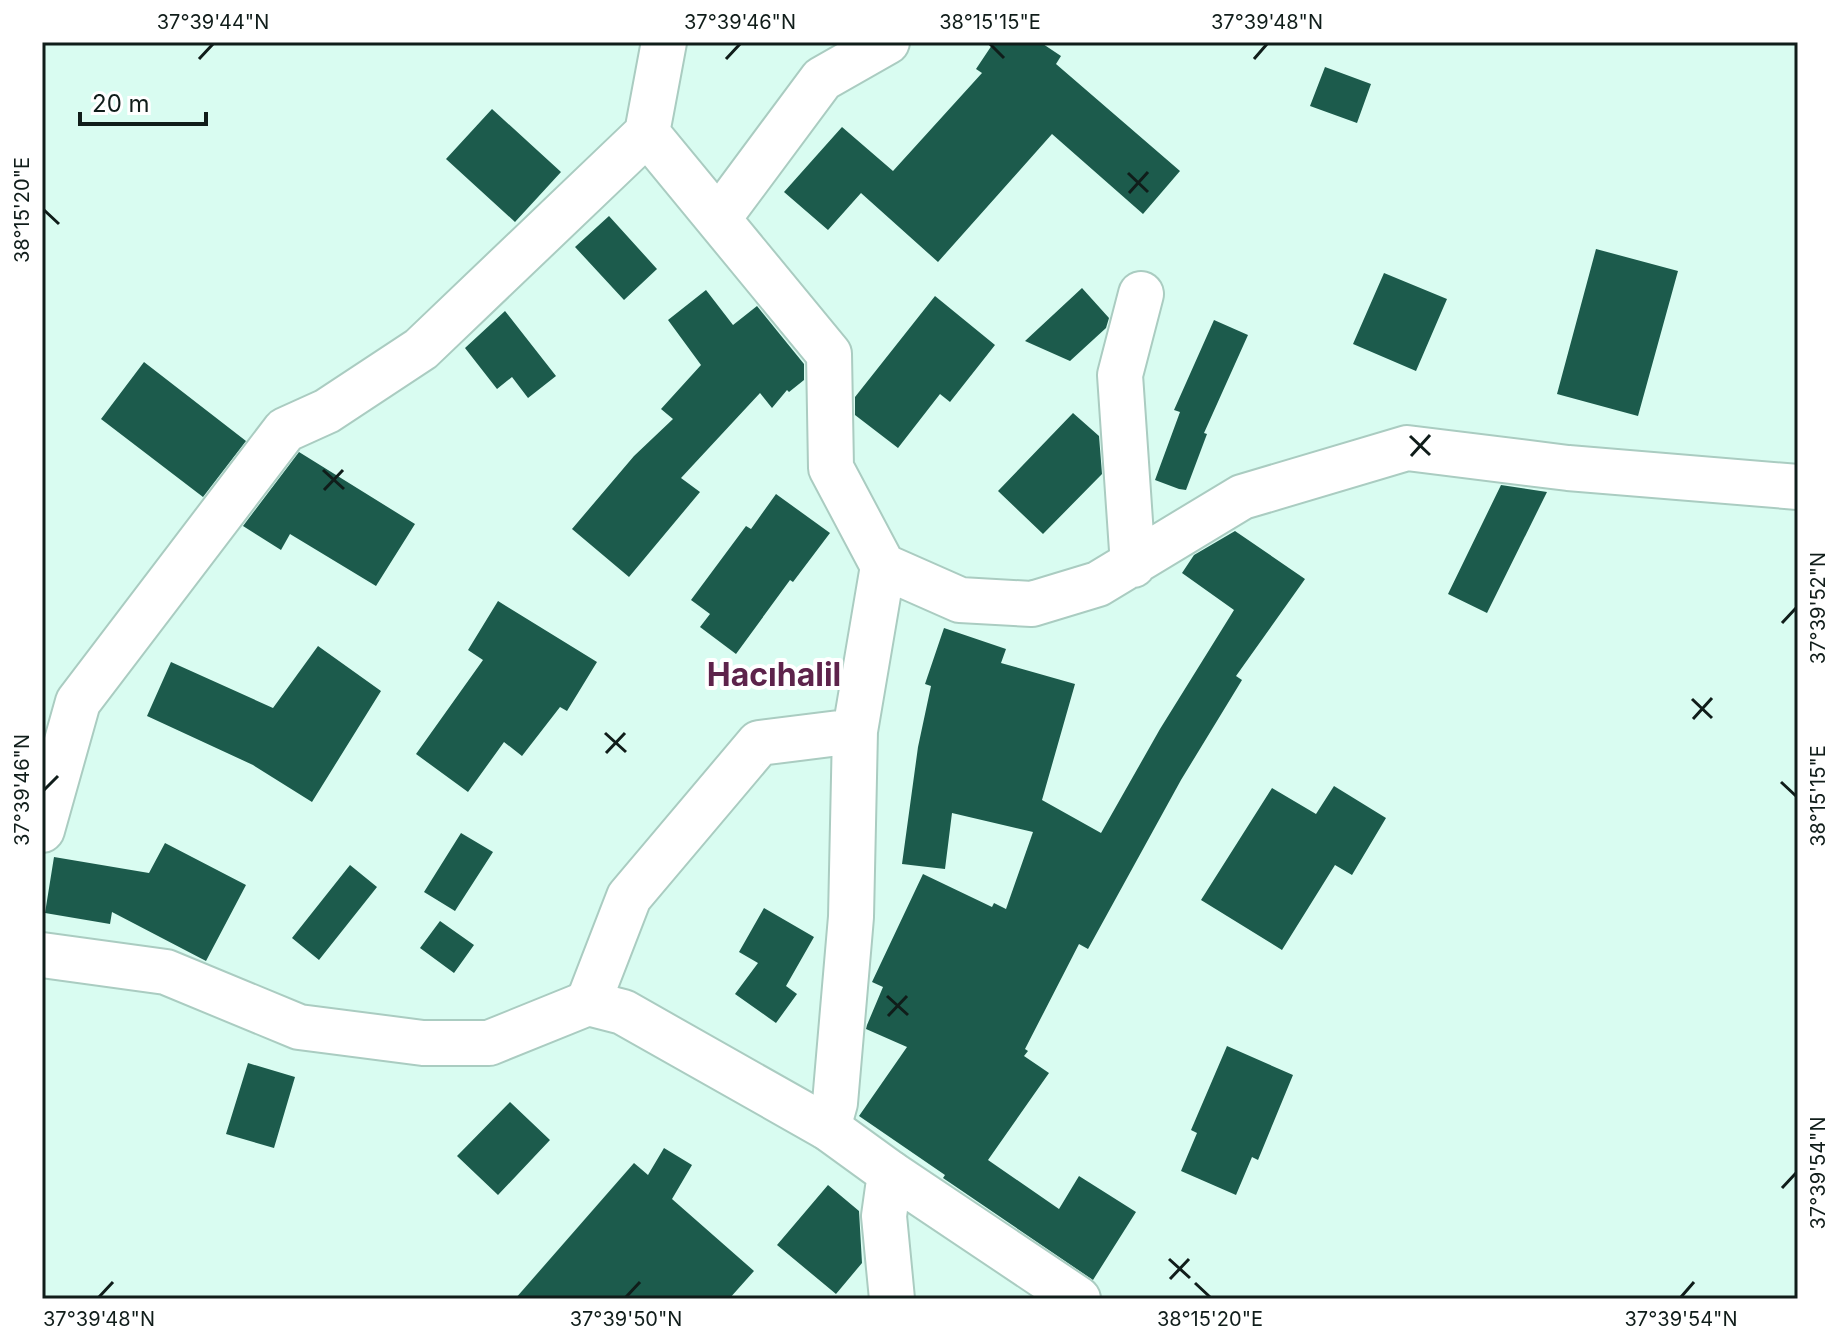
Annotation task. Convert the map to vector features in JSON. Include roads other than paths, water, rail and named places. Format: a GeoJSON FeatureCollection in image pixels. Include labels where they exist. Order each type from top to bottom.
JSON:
{"type":"FeatureCollection","features":[{"type":"Feature","properties":{"kind":"street"},"geometry":{"type":"LineString","coordinates":[[42,830],[78,702],[285,430],[327,411],[421,349],[647,133],[664,42]]}},
{"type":"Feature","properties":{"kind":"street"},"geometry":{"type":"LineString","coordinates":[[718,219],[822,79],[887,42]]}},
{"type":"Feature","properties":{"kind":"street"},"geometry":{"type":"LineString","coordinates":[[647,133],[829,354],[831,468],[883,566],[855,731],[851,917],[835,1103],[828,1128]]}},
{"type":"Feature","properties":{"kind":"street"},"geometry":{"type":"LineString","coordinates":[[1133,565],[1120,375],[1141,294]]}},
{"type":"Feature","properties":{"kind":"street"},"geometry":{"type":"LineString","coordinates":[[883,566],[960,600],[1032,604],[1098,584],[1242,497],[1407,448],[1568,468],[1798,487]]}},
{"type":"Feature","properties":{"kind":"street"},"geometry":{"type":"LineString","coordinates":[[588,1003],[629,897],[759,743],[855,731]]}},
{"type":"Feature","properties":{"kind":"street"},"geometry":{"type":"LineString","coordinates":[[42,955],[166,972],[299,1027],[423,1043],[489,1043],[588,1003],[623,1012],[828,1128],[1078,1299]]}},
{"type":"Feature","properties":{"kind":"street"},"geometry":{"type":"LineString","coordinates":[[890,1173],[884,1216],[892,1299]]}},
{"type":"Feature","properties":{"kind":"district","name":"Hacıhalil"},"geometry":{"type":"Point","coordinates":[774,674]}}]}
